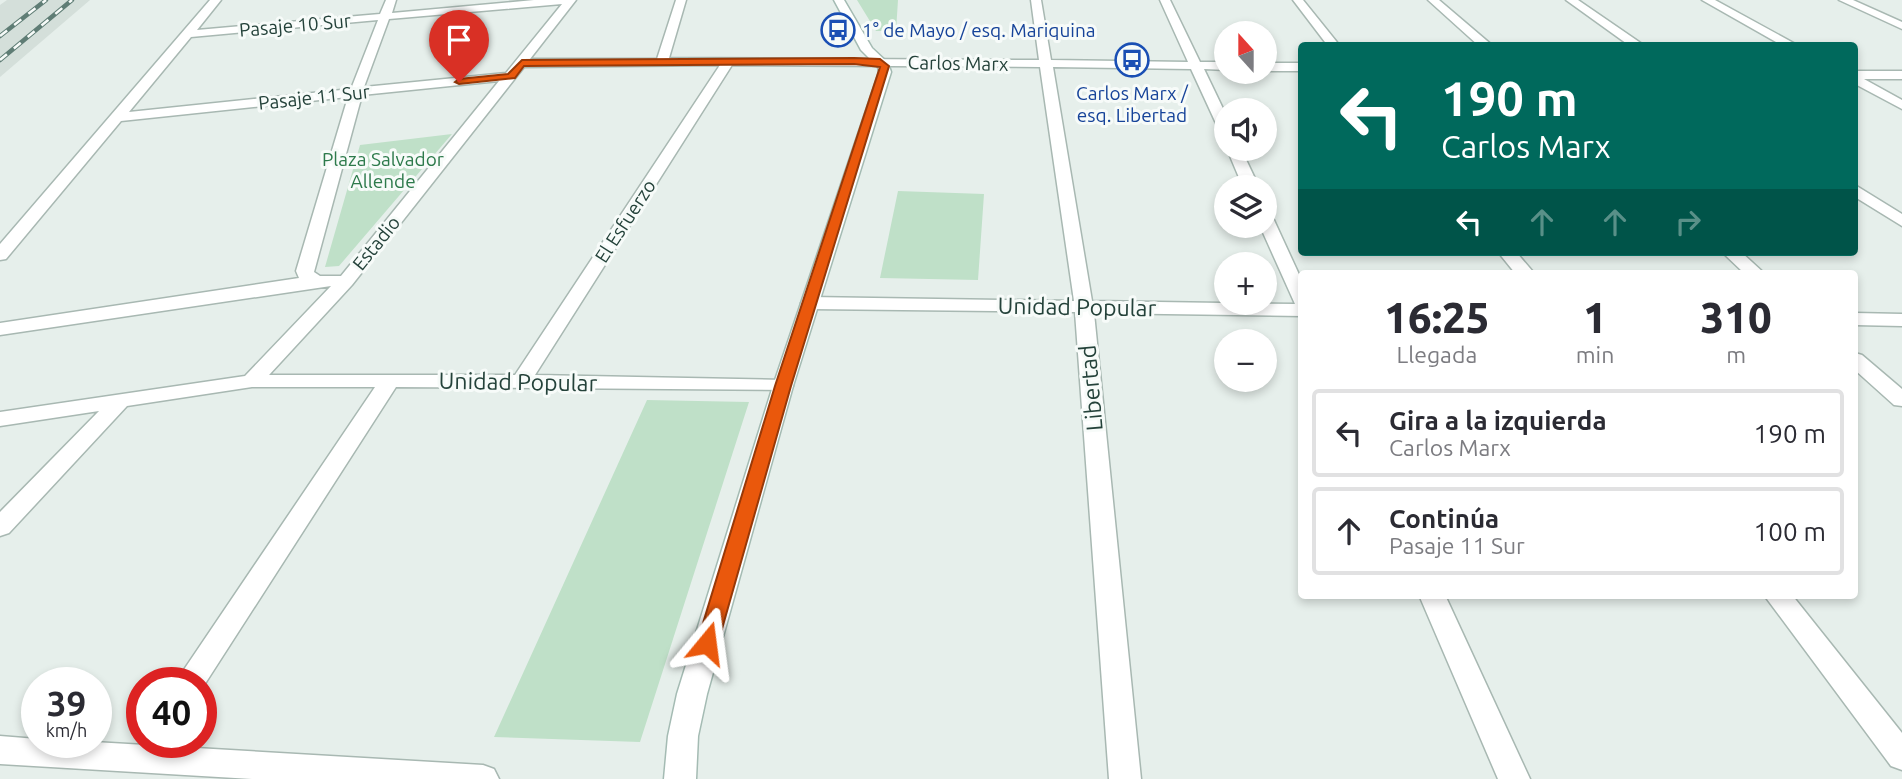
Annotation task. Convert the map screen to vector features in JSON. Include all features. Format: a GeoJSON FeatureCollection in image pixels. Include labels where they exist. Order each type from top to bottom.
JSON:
{"type":"FeatureCollection","features":[{"type":"Feature","properties":{"kind":"street"},"geometry":{"type":"LineString","coordinates":[[0,255],[216,0]]}},
{"type":"Feature","properties":{"kind":"street"},"geometry":{"type":"LineString","coordinates":[[317,281],[310,279],[305,271],[356,92],[391,0]]}},
{"type":"Feature","properties":{"kind":"street","name":"Pasaje 10 Sur"},"geometry":{"type":"LineString","coordinates":[[187,34],[570,0]]}},
{"type":"Feature","properties":{"kind":"street","name":"Estadio"},"geometry":{"type":"LineString","coordinates":[[252,381],[346,281],[570,0]]}},
{"type":"Feature","properties":{"kind":"street"},"geometry":{"type":"LineString","coordinates":[[662,62],[681,0]]}},
{"type":"Feature","properties":{"kind":"street"},"geometry":{"type":"LineString","coordinates":[[680,779],[682,736],[692,694],[783,386],[885,72],[880,62],[867,50],[839,0]]}},
{"type":"Feature","properties":{"kind":"street","name":"Libertad"},"geometry":{"type":"LineString","coordinates":[[1036,0],[1084,307],[1125,779]]}},
{"type":"Feature","properties":{"kind":"street"},"geometry":{"type":"LineString","coordinates":[[1165,0],[1214,102]]}},
{"type":"Feature","properties":{"kind":"street"},"geometry":{"type":"LineString","coordinates":[[1298,0],[1331,42]]}},
{"type":"Feature","properties":{"kind":"street"},"geometry":{"type":"LineString","coordinates":[[1433,0],[1482,42]]}},
{"type":"Feature","properties":{"kind":"street"},"geometry":{"type":"LineString","coordinates":[[1571,0],[1633,42]]}},
{"type":"Feature","properties":{"kind":"street"},"geometry":{"type":"LineString","coordinates":[[1707,0],[1786,42]]}},
{"type":"Feature","properties":{"kind":"street"},"geometry":{"type":"LineString","coordinates":[[1844,0],[1902,26]]}},
{"type":"Feature","properties":{"kind":"street","name":"El Esfuerzo"},"geometry":{"type":"LineString","coordinates":[[521,381],[728,62]]}},
{"type":"Feature","properties":{"kind":"street","name":"Carlos Marx"},"geometry":{"type":"LineString","coordinates":[[522,63],[880,62],[1214,66]]}},
{"type":"Feature","properties":{"kind":"street"},"geometry":{"type":"LineString","coordinates":[[1278,67],[1298,67]]}},
{"type":"Feature","properties":{"kind":"street"},"geometry":{"type":"LineString","coordinates":[[1858,77],[1902,75]]}},
{"type":"Feature","properties":{"kind":"street","name":"Pasaje 11 Sur"},"geometry":{"type":"LineString","coordinates":[[116,117],[511,76]]}},
{"type":"Feature","properties":{"kind":"street"},"geometry":{"type":"LineString","coordinates":[[1858,79],[1902,105]]}},
{"type":"Feature","properties":{"kind":"street"},"geometry":{"type":"LineString","coordinates":[[1858,192],[1902,221]]}},
{"type":"Feature","properties":{"kind":"street"},"geometry":{"type":"LineString","coordinates":[[1274,238],[1298,292]]}},
{"type":"Feature","properties":{"kind":"street"},"geometry":{"type":"LineString","coordinates":[[1510,256],[1522,270]]}},
{"type":"Feature","properties":{"kind":"street"},"geometry":{"type":"LineString","coordinates":[[1736,256],[1752,270]]}},
{"type":"Feature","properties":{"kind":"street"},"geometry":{"type":"LineString","coordinates":[[0,329],[317,281],[346,281]]}},
{"type":"Feature","properties":{"kind":"street","name":"Unidad Popular"},"geometry":{"type":"LineString","coordinates":[[810,303],[1298,310]]}},
{"type":"Feature","properties":{"kind":"street"},"geometry":{"type":"LineString","coordinates":[[1858,319],[1902,320]]}},
{"type":"Feature","properties":{"kind":"street"},"geometry":{"type":"LineString","coordinates":[[1858,362],[1902,400]]}},
{"type":"Feature","properties":{"kind":"street","name":"Unidad Popular"},"geometry":{"type":"LineString","coordinates":[[0,419],[252,381],[521,381],[783,386]]}},
{"type":"Feature","properties":{"kind":"street"},"geometry":{"type":"LineString","coordinates":[[201,667],[390,381]]}},
{"type":"Feature","properties":{"kind":"street"},"geometry":{"type":"LineString","coordinates":[[0,527],[120,401]]}},
{"type":"Feature","properties":{"kind":"street"},"geometry":{"type":"LineString","coordinates":[[1434,599],[1514,779]]}},
{"type":"Feature","properties":{"kind":"street"},"geometry":{"type":"LineString","coordinates":[[1780,599],[1902,756]]}},
{"type":"Feature","properties":{"kind":"street"},"geometry":{"type":"LineString","coordinates":[[0,750],[126,750]]}},
{"type":"Feature","properties":{"kind":"street"},"geometry":{"type":"LineString","coordinates":[[175,758],[216,770],[484,779]]}},
{"type":"Feature","properties":{"kind":"shaded area"},"geometry":{"type":"Polygon","coordinates":[[[7,0],[90,0],[0,77],[0,5],[7,0]]]}},
{"type":"Feature","properties":{"kind":"green space"},"geometry":{"type":"Polygon","coordinates":[[[857,0],[898,0],[896,31],[876,31],[857,0]]]}},
{"type":"Feature","properties":{"kind":"green space","name":"Plaza Salvador Allende"},"geometry":{"type":"Polygon","coordinates":[[[452,134],[339,266],[325,267],[360,145],[452,134]]]}},
{"type":"Feature","properties":{"kind":"green space"},"geometry":{"type":"Polygon","coordinates":[[[898,191],[984,194],[978,280],[880,278],[898,191]]]}},
{"type":"Feature","properties":{"kind":"green space"},"geometry":{"type":"Polygon","coordinates":[[[647,400],[749,402],[640,742],[494,737],[647,400]]]}},
{"type":"Feature","properties":{"kind":"railway"},"geometry":{"type":"LineString","coordinates":[[0,36],[46,0]]}},
{"type":"Feature","properties":{"kind":"railway"},"geometry":{"type":"LineString","coordinates":[[0,60],[72,0]]}},
{"type":"Feature","properties":{"kind":"place","name":"1° de Mayo / esq. Mariquina"},"geometry":{"type":"Point","coordinates":[838,30]}},
{"type":"Feature","properties":{"kind":"place","name":"Carlos Marx / esq. Libertad"},"geometry":{"type":"Point","coordinates":[1132,60]}},
{"type":"Feature","properties":{"kind":"route"},"geometry":{"type":"LineString","coordinates":[[459,82],[511,76],[522,63],[854,61],[880,62],[884,66],[885,72],[783,386],[707,643]]}}]}
